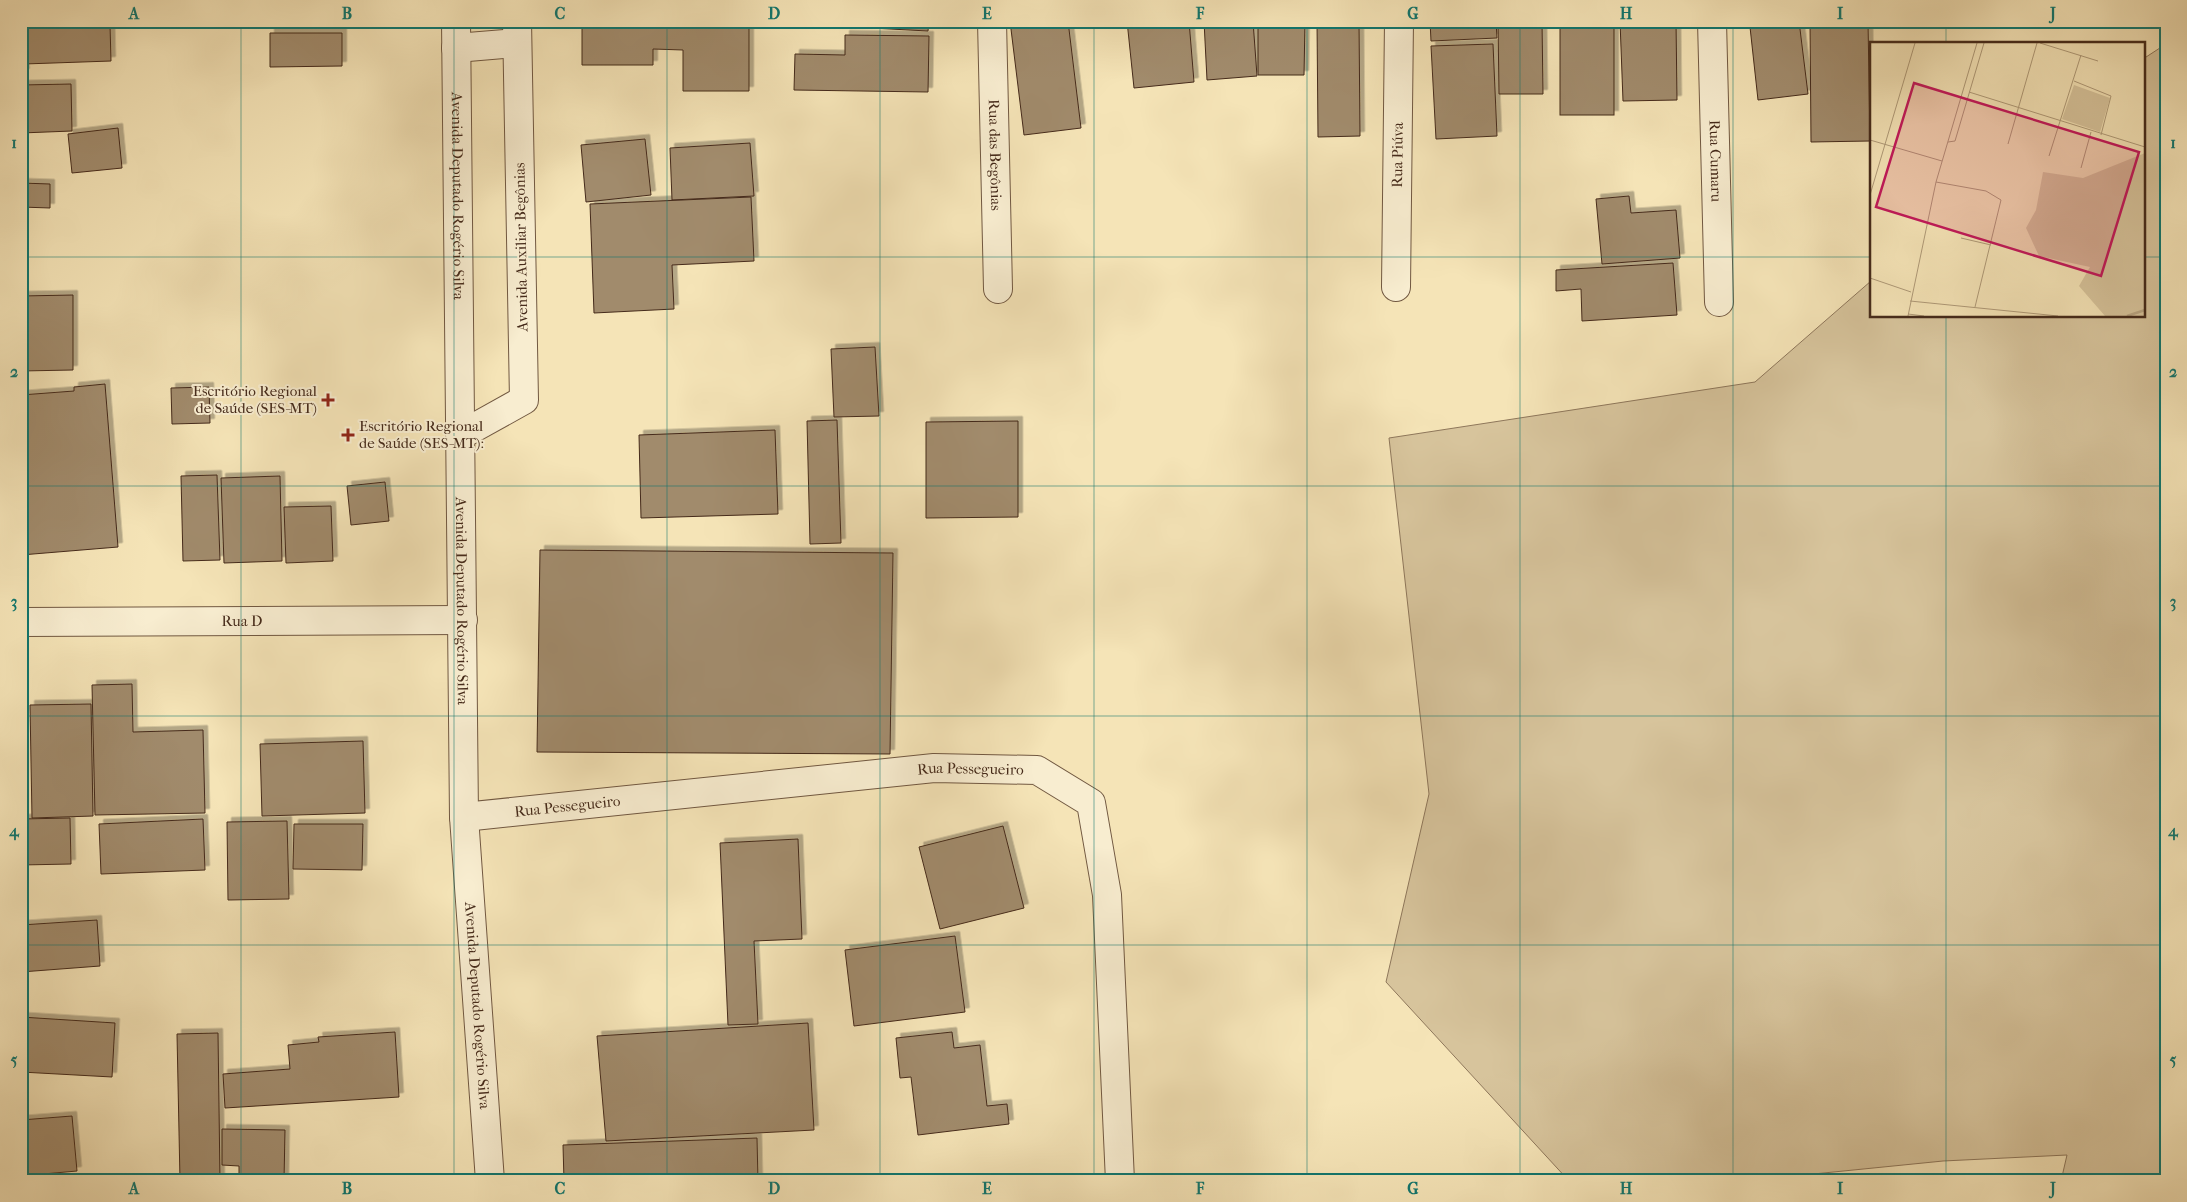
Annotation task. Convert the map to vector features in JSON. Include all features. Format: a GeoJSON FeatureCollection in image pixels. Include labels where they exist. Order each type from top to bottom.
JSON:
{"type":"FeatureCollection","features":[{"type":"Feature","properties":{"kind":"street","name":"Rua das Begônias"},"geometry":{"type":"LineString","coordinates":[[992,21],[998,289]]}},
{"type":"Feature","properties":{"kind":"street","name":"Rua Piúva"},"geometry":{"type":"LineString","coordinates":[[1396,287],[1399,21]]}},
{"type":"Feature","properties":{"kind":"street","name":"Rua Cumaru"},"geometry":{"type":"LineString","coordinates":[[1712,21],[1719,302]]}},
{"type":"Feature","properties":{"kind":"street"},"geometry":{"type":"LineString","coordinates":[[456,34],[517,32]]}},
{"type":"Feature","properties":{"kind":"street","name":"Avenida Auxiliar Begônias"},"geometry":{"type":"LineString","coordinates":[[461,435],[524,400],[517,32]]}},
{"type":"Feature","properties":{"kind":"street","name":"Avenida Deputado Rogério Silva"},"geometry":{"type":"LineString","coordinates":[[456,34],[464,817],[490,1181]]}},
{"type":"Feature","properties":{"kind":"street","name":"Rua D"},"geometry":{"type":"LineString","coordinates":[[21,622],[463,620]]}},
{"type":"Feature","properties":{"kind":"street","name":"Rua Pessegueiro"},"geometry":{"type":"LineString","coordinates":[[464,817],[934,768],[1037,770],[1090,804],[1107,895],[1120,1181]]}},
{"type":"Feature","properties":{"kind":"shaded area"},"geometry":{"type":"Polygon","coordinates":[[[2166,44],[2166,1181],[2061,1181],[2067,1155],[1943,1161],[1744,1181],[1569,1181],[1386,982],[1429,794],[1389,438],[1755,382],[1870,282],[1870,318],[2144,318],[2144,58],[2166,44]]]}},
{"type":"Feature","properties":{"kind":"building"},"geometry":{"type":"Polygon","coordinates":[[[21,21],[216,22],[110,25],[111,61],[24,64],[25,73],[21,73],[21,21]]]}},
{"type":"Feature","properties":{"kind":"building"},"geometry":{"type":"Polygon","coordinates":[[[582,21],[749,21],[749,91],[683,91],[683,50],[653,49],[653,65],[582,65],[582,21]]]}},
{"type":"Feature","properties":{"kind":"building"},"geometry":{"type":"Polygon","coordinates":[[[852,21],[929,21],[928,31],[852,27],[852,21]]]}},
{"type":"Feature","properties":{"kind":"building"},"geometry":{"type":"Polygon","coordinates":[[[1010,21],[1068,21],[1081,128],[1024,135],[1010,21]]]}},
{"type":"Feature","properties":{"kind":"building"},"geometry":{"type":"Polygon","coordinates":[[[1127,21],[1189,21],[1194,82],[1134,88],[1127,21]]]}},
{"type":"Feature","properties":{"kind":"building"},"geometry":{"type":"Polygon","coordinates":[[[1204,21],[1253,21],[1257,76],[1207,80],[1204,21]]]}},
{"type":"Feature","properties":{"kind":"building"},"geometry":{"type":"Polygon","coordinates":[[[1258,21],[1305,21],[1304,75],[1258,75],[1258,21]]]}},
{"type":"Feature","properties":{"kind":"building"},"geometry":{"type":"Polygon","coordinates":[[[1317,21],[1359,21],[1360,136],[1318,137],[1317,21]]]}},
{"type":"Feature","properties":{"kind":"building"},"geometry":{"type":"Polygon","coordinates":[[[1430,21],[1496,21],[1497,38],[1431,41],[1430,21]]]}},
{"type":"Feature","properties":{"kind":"building"},"geometry":{"type":"Polygon","coordinates":[[[1498,21],[1542,21],[1543,94],[1499,94],[1498,21]]]}},
{"type":"Feature","properties":{"kind":"building"},"geometry":{"type":"Polygon","coordinates":[[[1560,21],[1614,21],[1614,115],[1560,115],[1560,21]]]}},
{"type":"Feature","properties":{"kind":"building"},"geometry":{"type":"Polygon","coordinates":[[[1620,21],[1676,21],[1677,100],[1623,101],[1620,21]]]}},
{"type":"Feature","properties":{"kind":"building"},"geometry":{"type":"Polygon","coordinates":[[[1799,21],[1808,94],[1758,100],[1750,27],[1799,21]]]}},
{"type":"Feature","properties":{"kind":"building"},"geometry":{"type":"Polygon","coordinates":[[[1810,21],[1868,21],[1870,141],[1811,142],[1810,21]]]}},
{"type":"Feature","properties":{"kind":"building"},"geometry":{"type":"Polygon","coordinates":[[[270,33],[342,33],[342,66],[270,67],[270,33]]]}},
{"type":"Feature","properties":{"kind":"building"},"geometry":{"type":"Polygon","coordinates":[[[845,35],[929,36],[928,92],[794,90],[795,54],[845,55],[845,35]]]}},
{"type":"Feature","properties":{"kind":"building"},"geometry":{"type":"Polygon","coordinates":[[[1493,44],[1497,136],[1436,139],[1431,46],[1493,44]]]}},
{"type":"Feature","properties":{"kind":"building"},"geometry":{"type":"Polygon","coordinates":[[[71,84],[72,131],[21,133],[21,85],[71,84]]]}},
{"type":"Feature","properties":{"kind":"building"},"geometry":{"type":"Polygon","coordinates":[[[118,128],[122,168],[72,173],[68,134],[118,128]]]}},
{"type":"Feature","properties":{"kind":"building"},"geometry":{"type":"Polygon","coordinates":[[[645,139],[651,195],[586,202],[581,145],[645,139]]]}},
{"type":"Feature","properties":{"kind":"building"},"geometry":{"type":"Polygon","coordinates":[[[750,143],[754,196],[672,200],[670,148],[750,143]]]}},
{"type":"Feature","properties":{"kind":"building"},"geometry":{"type":"Polygon","coordinates":[[[21,183],[50,184],[50,208],[21,207],[21,183]]]}},
{"type":"Feature","properties":{"kind":"building"},"geometry":{"type":"Polygon","coordinates":[[[1629,196],[1631,213],[1676,210],[1680,258],[1602,264],[1596,199],[1629,196]]]}},
{"type":"Feature","properties":{"kind":"building"},"geometry":{"type":"Polygon","coordinates":[[[751,197],[754,261],[672,265],[674,309],[594,313],[590,204],[751,197]]]}},
{"type":"Feature","properties":{"kind":"building"},"geometry":{"type":"Polygon","coordinates":[[[1673,263],[1677,315],[1582,321],[1581,289],[1556,291],[1556,270],[1673,263]]]}},
{"type":"Feature","properties":{"kind":"building"},"geometry":{"type":"Polygon","coordinates":[[[73,295],[73,370],[21,371],[21,296],[73,295]]]}},
{"type":"Feature","properties":{"kind":"building"},"geometry":{"type":"Polygon","coordinates":[[[875,347],[879,416],[834,417],[831,349],[875,347]]]}},
{"type":"Feature","properties":{"kind":"building"},"geometry":{"type":"Polygon","coordinates":[[[105,384],[118,547],[21,555],[21,395],[74,391],[74,387],[105,384]]]}},
{"type":"Feature","properties":{"kind":"building"},"geometry":{"type":"Polygon","coordinates":[[[209,387],[210,423],[172,424],[171,388],[209,387]]]}},
{"type":"Feature","properties":{"kind":"building"},"geometry":{"type":"Polygon","coordinates":[[[837,420],[841,543],[810,544],[807,421],[837,420]]]}},
{"type":"Feature","properties":{"kind":"building"},"geometry":{"type":"Polygon","coordinates":[[[1018,421],[1018,517],[926,518],[926,422],[1018,421]]]}},
{"type":"Feature","properties":{"kind":"building"},"geometry":{"type":"Polygon","coordinates":[[[775,430],[778,514],[641,518],[639,435],[775,430]]]}},
{"type":"Feature","properties":{"kind":"building"},"geometry":{"type":"Polygon","coordinates":[[[217,475],[220,560],[183,561],[181,476],[217,475]]]}},
{"type":"Feature","properties":{"kind":"building"},"geometry":{"type":"Polygon","coordinates":[[[280,476],[282,561],[224,563],[221,478],[280,476]]]}},
{"type":"Feature","properties":{"kind":"building"},"geometry":{"type":"Polygon","coordinates":[[[385,482],[389,521],[351,525],[347,486],[385,482]]]}},
{"type":"Feature","properties":{"kind":"building"},"geometry":{"type":"Polygon","coordinates":[[[331,506],[333,561],[286,563],[284,507],[331,506]]]}},
{"type":"Feature","properties":{"kind":"building"},"geometry":{"type":"Polygon","coordinates":[[[540,550],[893,553],[890,754],[537,752],[540,550]]]}},
{"type":"Feature","properties":{"kind":"building"},"geometry":{"type":"Polygon","coordinates":[[[132,684],[133,732],[203,730],[205,813],[95,815],[92,685],[132,684]]]}},
{"type":"Feature","properties":{"kind":"building"},"geometry":{"type":"Polygon","coordinates":[[[91,704],[93,816],[32,818],[30,705],[91,704]]]}},
{"type":"Feature","properties":{"kind":"building"},"geometry":{"type":"Polygon","coordinates":[[[363,741],[365,813],[262,816],[260,744],[363,741]]]}},
{"type":"Feature","properties":{"kind":"building"},"geometry":{"type":"Polygon","coordinates":[[[70,818],[71,864],[21,865],[21,819],[70,818]]]}},
{"type":"Feature","properties":{"kind":"building"},"geometry":{"type":"Polygon","coordinates":[[[203,819],[205,870],[101,874],[99,824],[203,819]]]}},
{"type":"Feature","properties":{"kind":"building"},"geometry":{"type":"Polygon","coordinates":[[[287,821],[289,899],[228,900],[227,822],[287,821]]]}},
{"type":"Feature","properties":{"kind":"building"},"geometry":{"type":"Polygon","coordinates":[[[294,824],[363,824],[362,870],[293,869],[294,824]]]}},
{"type":"Feature","properties":{"kind":"building"},"geometry":{"type":"Polygon","coordinates":[[[1003,826],[1024,908],[940,929],[919,847],[1003,826]]]}},
{"type":"Feature","properties":{"kind":"building"},"geometry":{"type":"Polygon","coordinates":[[[798,839],[802,939],[754,941],[758,1024],[728,1025],[720,843],[798,839]]]}},
{"type":"Feature","properties":{"kind":"building"},"geometry":{"type":"Polygon","coordinates":[[[97,920],[100,966],[21,972],[21,925],[97,920]]]}},
{"type":"Feature","properties":{"kind":"building"},"geometry":{"type":"Polygon","coordinates":[[[955,936],[965,1012],[854,1026],[845,950],[955,936]]]}},
{"type":"Feature","properties":{"kind":"building"},"geometry":{"type":"Polygon","coordinates":[[[21,1017],[115,1023],[112,1077],[21,1072],[21,1017]]]}},
{"type":"Feature","properties":{"kind":"building"},"geometry":{"type":"Polygon","coordinates":[[[808,1023],[814,1130],[606,1141],[597,1036],[808,1023]]]}},
{"type":"Feature","properties":{"kind":"building"},"geometry":{"type":"Polygon","coordinates":[[[395,1032],[399,1097],[225,1108],[223,1074],[290,1069],[288,1045],[319,1042],[318,1037],[395,1032]]]}},
{"type":"Feature","properties":{"kind":"building"},"geometry":{"type":"Polygon","coordinates":[[[952,1032],[954,1048],[980,1045],[987,1106],[1007,1104],[1009,1124],[918,1135],[911,1077],[900,1078],[896,1038],[952,1032]]]}},
{"type":"Feature","properties":{"kind":"building"},"geometry":{"type":"Polygon","coordinates":[[[218,1033],[220,1181],[180,1181],[177,1034],[218,1033]]]}},
{"type":"Feature","properties":{"kind":"building"},"geometry":{"type":"Polygon","coordinates":[[[72,1116],[77,1171],[21,1176],[21,1120],[72,1116]]]}},
{"type":"Feature","properties":{"kind":"building"},"geometry":{"type":"Polygon","coordinates":[[[222,1129],[285,1130],[284,1181],[239,1181],[239,1166],[222,1165],[222,1129]]]}},
{"type":"Feature","properties":{"kind":"building"},"geometry":{"type":"Polygon","coordinates":[[[757,1138],[758,1181],[564,1181],[563,1145],[757,1138]]]}},
{"type":"Feature","properties":{"kind":"place","name":"Escritório Regional de Saúde (SES-MT)"},"geometry":{"type":"Point","coordinates":[328,400]}},
{"type":"Feature","properties":{"kind":"place","name":"Escritório Regional de Saúde (SES-MT):"},"geometry":{"type":"Point","coordinates":[348,435]}}]}
